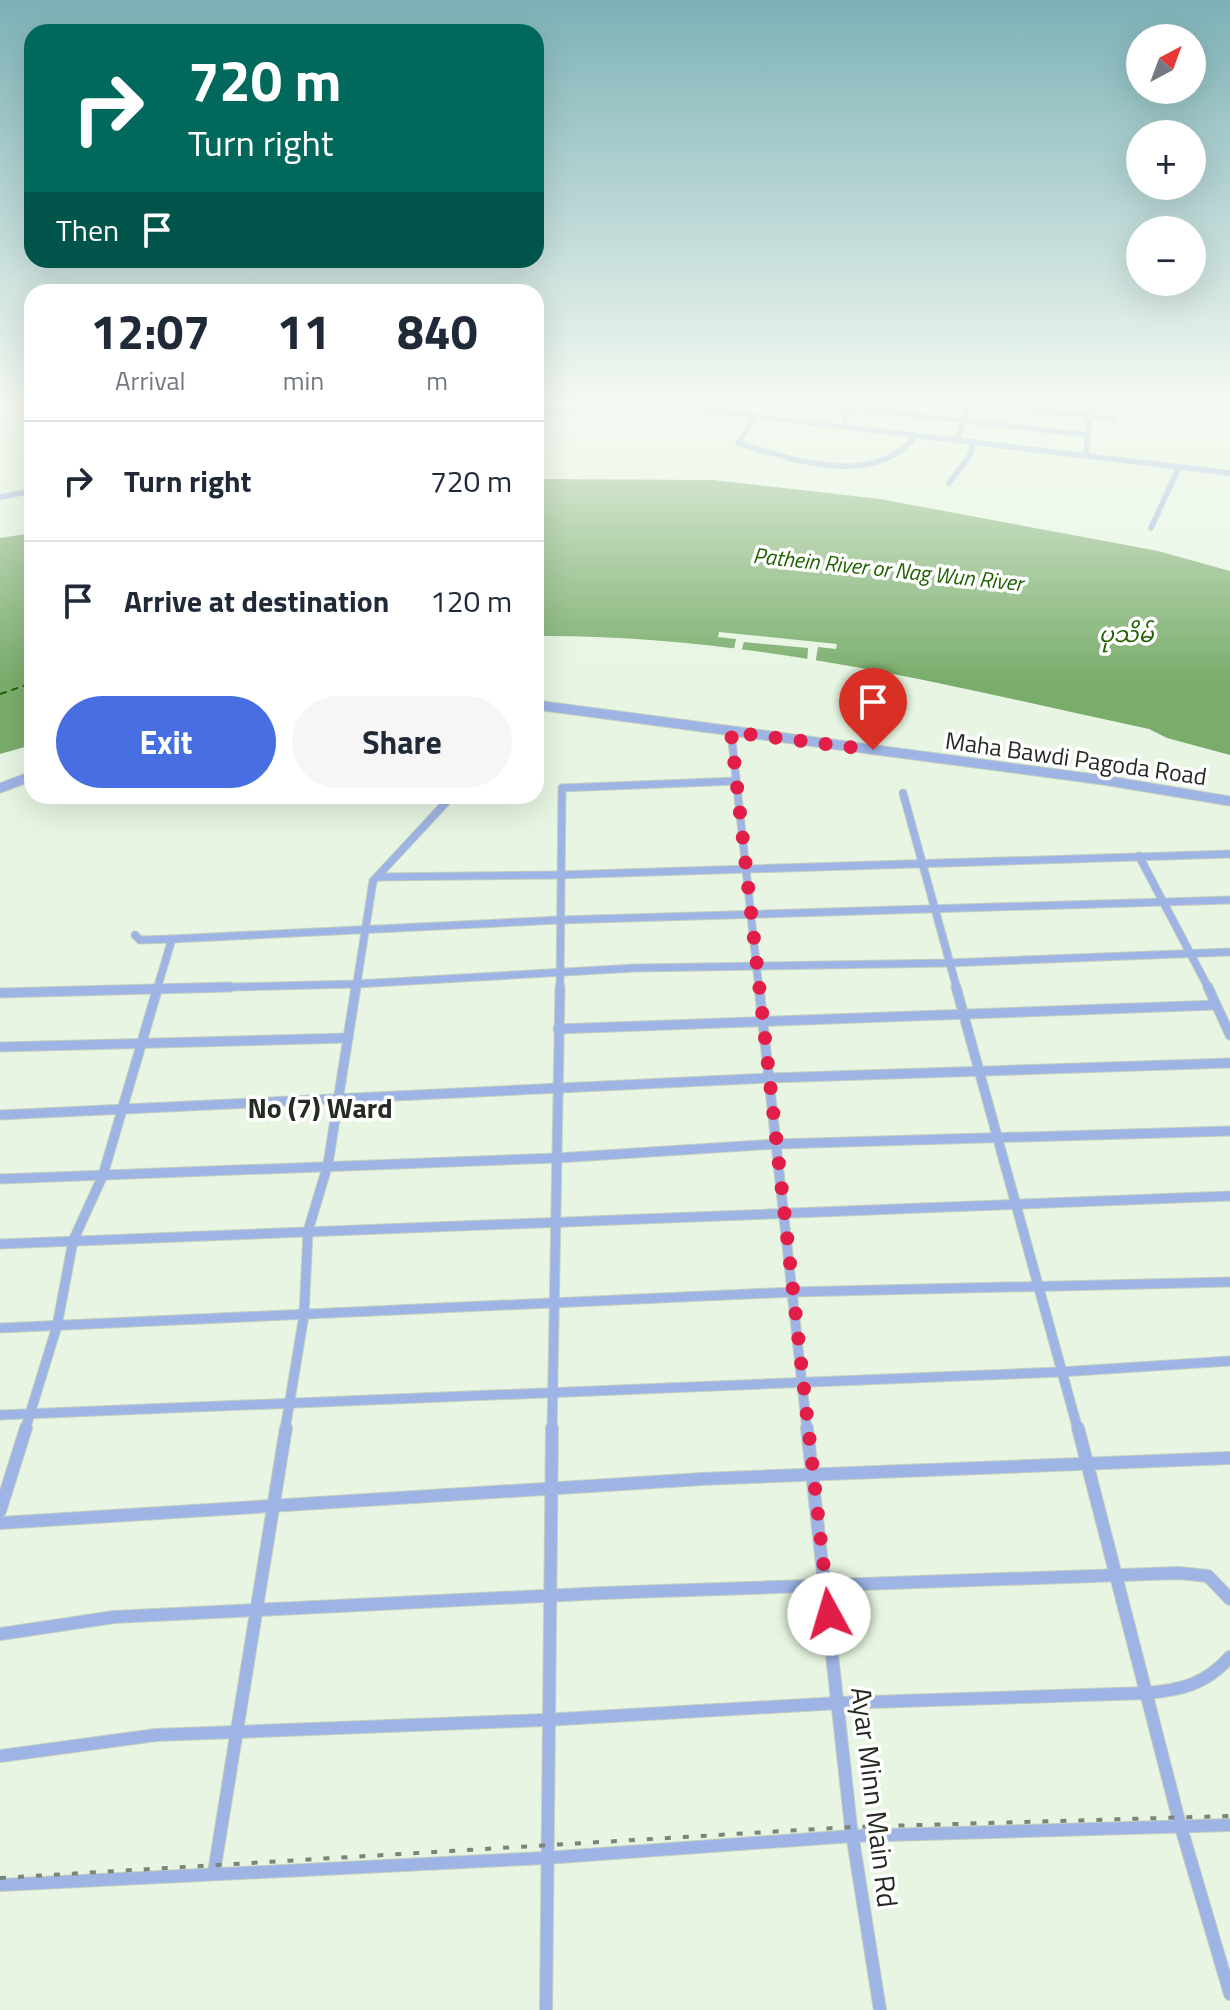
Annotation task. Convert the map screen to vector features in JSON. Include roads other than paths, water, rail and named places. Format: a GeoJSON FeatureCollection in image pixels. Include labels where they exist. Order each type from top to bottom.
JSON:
{"type":"FeatureCollection","features":[{"type":"Feature","properties":{"kind":"street"},"geometry":{"type":"LineString","coordinates":[[1151,528],[1167,494]]}},
{"type":"Feature","properties":{"kind":"street","name":"Maha Bawdi Pagoda Road"},"geometry":{"type":"LineString","coordinates":[[544,706],[1103,780],[1230,801]]}},
{"type":"Feature","properties":{"kind":"street","name":"Ayar Minn Main Rd"},"geometry":{"type":"LineString","coordinates":[[731,732],[853,1836],[880,2010]]}},
{"type":"Feature","properties":{"kind":"street"},"geometry":{"type":"LineString","coordinates":[[0,788],[24,779]]}},
{"type":"Feature","properties":{"kind":"street"},"geometry":{"type":"LineString","coordinates":[[546,2010],[544,1720],[559,1087],[557,972],[562,788],[736,781]]}},
{"type":"Feature","properties":{"kind":"street"},"geometry":{"type":"LineString","coordinates":[[903,793],[1085,1465],[1118,1575],[1181,1825],[1230,1994]]}},
{"type":"Feature","properties":{"kind":"street"},"geometry":{"type":"LineString","coordinates":[[214,1872],[304,1315],[308,1231],[328,1164],[377,877],[445,804]]}},
{"type":"Feature","properties":{"kind":"street"},"geometry":{"type":"LineString","coordinates":[[377,877],[558,875],[1230,854]]}},
{"type":"Feature","properties":{"kind":"street"},"geometry":{"type":"LineString","coordinates":[[1139,856],[1193,954],[1230,1035]]}},
{"type":"Feature","properties":{"kind":"street"},"geometry":{"type":"LineString","coordinates":[[135,935],[140,940],[172,939],[559,920],[1230,900]]}},
{"type":"Feature","properties":{"kind":"street"},"geometry":{"type":"LineString","coordinates":[[0,1511],[57,1326],[73,1241],[103,1175],[172,939]]}},
{"type":"Feature","properties":{"kind":"street"},"geometry":{"type":"LineString","coordinates":[[0,993],[357,984],[557,972],[948,963],[1230,952]]}},
{"type":"Feature","properties":{"kind":"street"},"geometry":{"type":"LineString","coordinates":[[558,1029],[1216,1005]]}},
{"type":"Feature","properties":{"kind":"street"},"geometry":{"type":"LineString","coordinates":[[0,1047],[348,1038]]}},
{"type":"Feature","properties":{"kind":"street"},"geometry":{"type":"LineString","coordinates":[[0,1115],[769,1078],[1230,1063]]}},
{"type":"Feature","properties":{"kind":"street"},"geometry":{"type":"LineString","coordinates":[[0,1179],[328,1164],[557,1158],[776,1144],[996,1135],[1230,1131]]}},
{"type":"Feature","properties":{"kind":"street"},"geometry":{"type":"LineString","coordinates":[[0,1244],[1230,1196]]}},
{"type":"Feature","properties":{"kind":"street"},"geometry":{"type":"LineString","coordinates":[[0,1328],[553,1306],[793,1292],[1230,1282]]}},
{"type":"Feature","properties":{"kind":"street"},"geometry":{"type":"LineString","coordinates":[[0,1415],[103,1408],[290,1405],[803,1380],[1060,1372],[1230,1361]]}},
{"type":"Feature","properties":{"kind":"street"},"geometry":{"type":"LineString","coordinates":[[0,1523],[813,1475],[1230,1458]]}},
{"type":"Feature","properties":{"kind":"street"},"geometry":{"type":"LineString","coordinates":[[0,1634],[114,1617],[825,1585],[1197,1572],[1208,1576],[1230,1599]]}},
{"type":"Feature","properties":{"kind":"street"},"geometry":{"type":"LineString","coordinates":[[0,1756],[156,1735],[544,1720],[839,1703],[1147,1693],[1182,1690],[1211,1679],[1230,1657]]}},
{"type":"Feature","properties":{"kind":"street"},"geometry":{"type":"LineString","coordinates":[[0,1885],[545,1858],[853,1836],[1230,1825]]}},
{"type":"Feature","properties":{"kind":"water","name":"ပုသိမ်"},"geometry":{"type":"Polygon","coordinates":[[[544,494],[834,494],[880,499],[1158,551],[1230,571],[1230,755],[1167,738],[1149,729],[845,665],[691,644],[544,636],[544,494]]]}},
{"type":"Feature","properties":{"kind":"water"},"geometry":{"type":"Polygon","coordinates":[[[24,534],[24,747],[0,754],[0,538],[24,534]]]}},
{"type":"Feature","properties":{"kind":"railway"},"geometry":{"type":"LineString","coordinates":[[0,1878],[851,1827],[1230,1816]]}},
{"type":"Feature","properties":{"kind":"district","name":"No (7) Ward"},"geometry":{"type":"Point","coordinates":[320,1107]}},
{"type":"Feature","properties":{"kind":"water label","name":"Pathein River or Nag Wun River"},"geometry":{"type":"Point","coordinates":[888,569]}}]}
